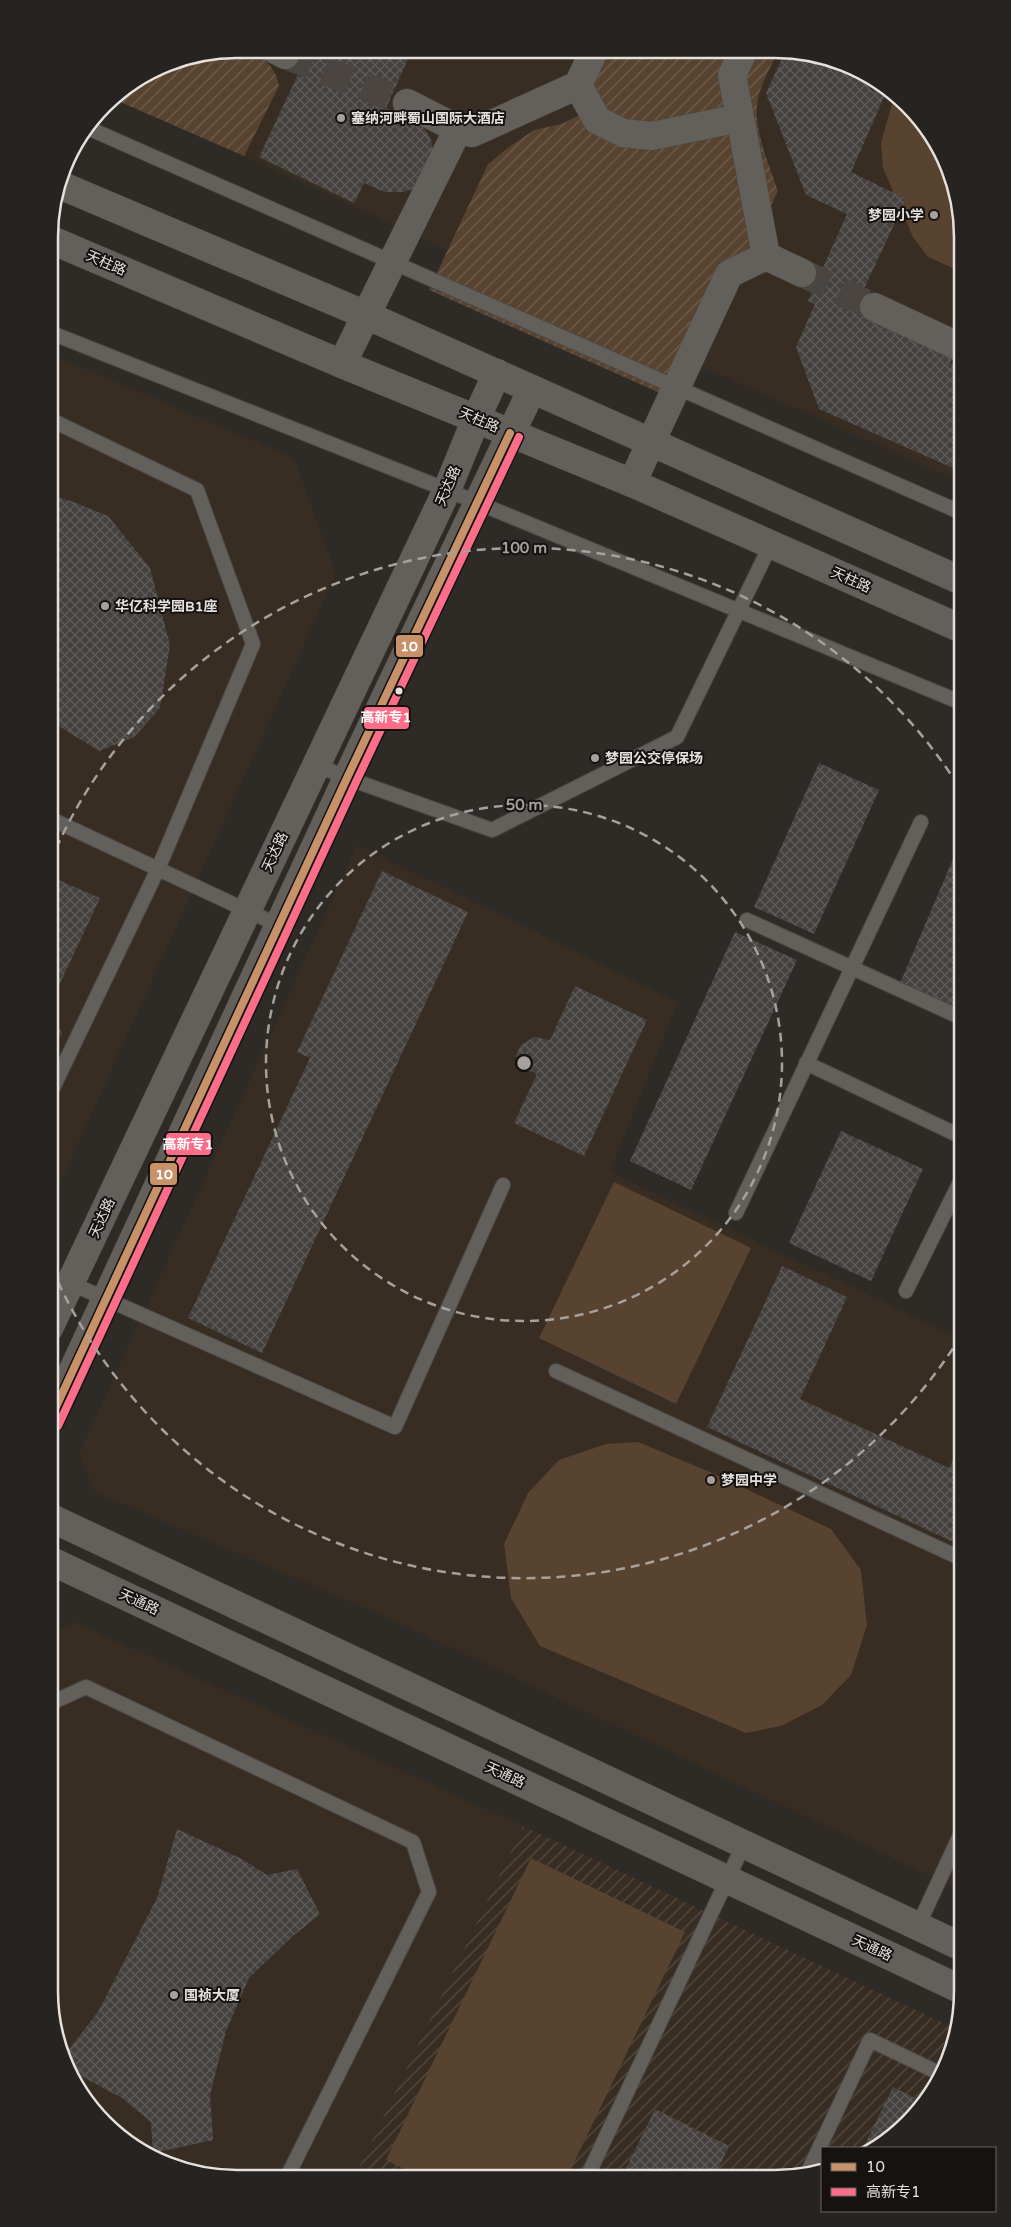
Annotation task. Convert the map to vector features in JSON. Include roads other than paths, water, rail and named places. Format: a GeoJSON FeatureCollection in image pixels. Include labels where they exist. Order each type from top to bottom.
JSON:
{"type":"FeatureCollection","features":[{"type":"Feature","properties":{"kind":"street"},"geometry":{"type":"LineString","coordinates":[[407,103],[458,129],[472,133],[578,85],[591,58]]}},
{"type":"Feature","properties":{"kind":"street"},"geometry":{"type":"LineString","coordinates":[[740,58],[732,75],[766,256]]}},
{"type":"Feature","properties":{"kind":"street"},"geometry":{"type":"LineString","coordinates":[[578,85],[597,120],[623,134],[652,136],[740,118]]}},
{"type":"Feature","properties":{"kind":"street"},"geometry":{"type":"LineString","coordinates":[[342,364],[458,129]]}},
{"type":"Feature","properties":{"kind":"street"},"geometry":{"type":"LineString","coordinates":[[65,187],[497,373],[954,577]]}},
{"type":"Feature","properties":{"kind":"street","name":"天柱路"},"geometry":{"type":"LineString","coordinates":[[58,242],[342,364],[632,483],[954,625]]}},
{"type":"Feature","properties":{"kind":"street"},"geometry":{"type":"LineString","coordinates":[[766,256],[802,273]]}},
{"type":"Feature","properties":{"kind":"street"},"geometry":{"type":"LineString","coordinates":[[632,483],[729,274],[766,256]]}},
{"type":"Feature","properties":{"kind":"street"},"geometry":{"type":"LineString","coordinates":[[874,307],[954,344]]}},
{"type":"Feature","properties":{"kind":"street","name":"天达路"},"geometry":{"type":"LineString","coordinates":[[58,1309],[447,490],[497,373]]}},
{"type":"Feature","properties":{"kind":"street"},"geometry":{"type":"LineString","coordinates":[[58,1402],[476,502],[532,389]]}},
{"type":"Feature","properties":{"kind":"street"},"geometry":{"type":"LineString","coordinates":[[58,1520],[954,1943]]}},
{"type":"Feature","properties":{"kind":"street","name":"天通路"},"geometry":{"type":"LineString","coordinates":[[58,1564],[954,1986]]}},
{"type":"Feature","properties":{"kind":"lane"},"geometry":{"type":"LineString","coordinates":[[93,130],[394,261],[954,509]]}},
{"type":"Feature","properties":{"kind":"lane"},"geometry":{"type":"LineString","coordinates":[[58,336],[447,490],[954,700]]}},
{"type":"Feature","properties":{"kind":"lane"},"geometry":{"type":"LineString","coordinates":[[58,423],[197,490],[253,644],[158,870],[58,1077]]}},
{"type":"Feature","properties":{"kind":"lane"},"geometry":{"type":"LineString","coordinates":[[317,765],[347,778],[492,830],[677,737],[771,544]]}},
{"type":"Feature","properties":{"kind":"lane"},"geometry":{"type":"LineString","coordinates":[[58,822],[278,926]]}},
{"type":"Feature","properties":{"kind":"lane"},"geometry":{"type":"LineString","coordinates":[[736,1213],[921,822]]}},
{"type":"Feature","properties":{"kind":"lane"},"geometry":{"type":"LineString","coordinates":[[747,920],[954,1014]]}},
{"type":"Feature","properties":{"kind":"lane"},"geometry":{"type":"LineString","coordinates":[[806,1063],[954,1133]]}},
{"type":"Feature","properties":{"kind":"lane"},"geometry":{"type":"LineString","coordinates":[[70,1283],[395,1427],[503,1185]]}},
{"type":"Feature","properties":{"kind":"lane"},"geometry":{"type":"LineString","coordinates":[[906,1291],[954,1194]]}},
{"type":"Feature","properties":{"kind":"lane"},"geometry":{"type":"LineString","coordinates":[[556,1371],[954,1555]]}},
{"type":"Feature","properties":{"kind":"lane"},"geometry":{"type":"LineString","coordinates":[[58,1700],[86,1687],[413,1842],[429,1892],[290,2170]]}},
{"type":"Feature","properties":{"kind":"lane"},"geometry":{"type":"LineString","coordinates":[[591,2170],[729,1880],[744,1844]]}},
{"type":"Feature","properties":{"kind":"lane"},"geometry":{"type":"LineString","coordinates":[[918,1926],[954,1848]]}},
{"type":"Feature","properties":{"kind":"lane"},"geometry":{"type":"LineString","coordinates":[[811,2166],[870,2040],[934,2071]]}},
{"type":"Feature","properties":{"kind":"tunnel"},"geometry":{"type":"LineString","coordinates":[[293,58],[407,103]]}},
{"type":"Feature","properties":{"kind":"tunnel"},"geometry":{"type":"LineString","coordinates":[[802,273],[874,307]]}},
{"type":"Feature","properties":{"kind":"place","name":"塞纳河畔蜀山国际大酒店"},"geometry":{"type":"Point","coordinates":[341,118]}},
{"type":"Feature","properties":{"kind":"place","name":"梦园小学"},"geometry":{"type":"Point","coordinates":[934,215]}},
{"type":"Feature","properties":{"kind":"place","name":"华亿科学园B1座"},"geometry":{"type":"Point","coordinates":[105,606]}},
{"type":"Feature","properties":{"kind":"place","name":"梦园公交停保场"},"geometry":{"type":"Point","coordinates":[595,758]}},
{"type":"Feature","properties":{"kind":"place","name":"梦园中学"},"geometry":{"type":"Point","coordinates":[711,1480]}},
{"type":"Feature","properties":{"kind":"place","name":"国祯大厦"},"geometry":{"type":"Point","coordinates":[174,1995]}}]}
